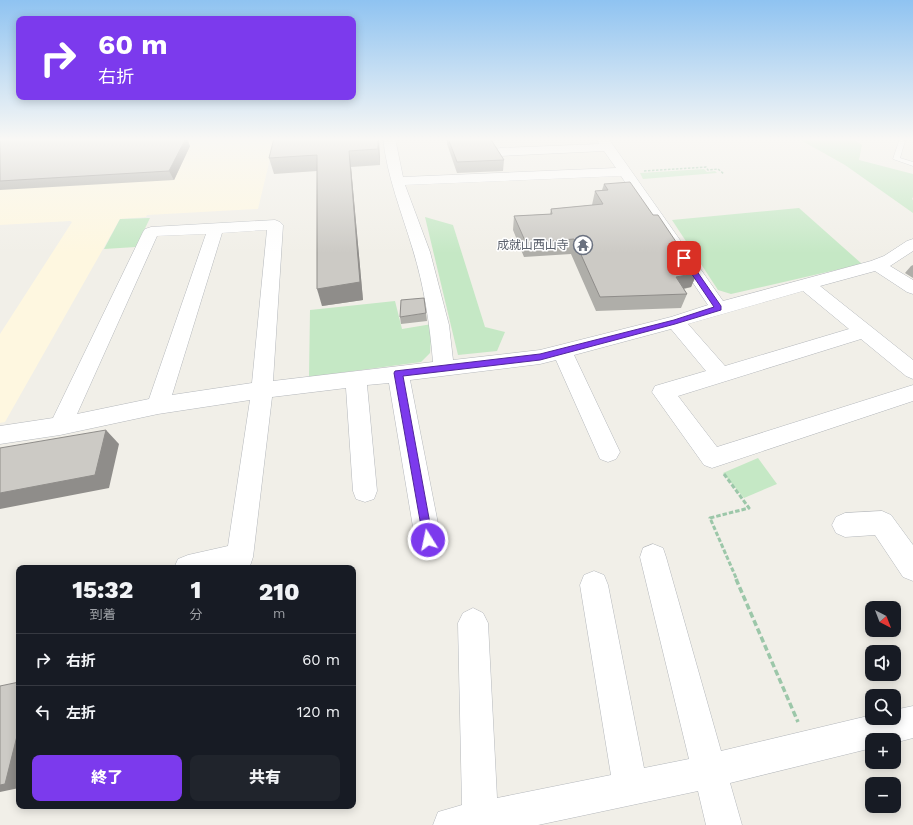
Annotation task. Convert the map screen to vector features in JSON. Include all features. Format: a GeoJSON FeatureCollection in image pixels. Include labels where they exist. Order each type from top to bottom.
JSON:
{"type":"FeatureCollection","features":[{"type":"Feature","properties":{"kind":"street"},"geometry":{"type":"LineString","coordinates":[[396,176],[422,252],[440,325],[444,368]]}},
{"type":"Feature","properties":{"kind":"street"},"geometry":{"type":"LineString","coordinates":[[397,181],[504,176]]}},
{"type":"Feature","properties":{"kind":"street"},"geometry":{"type":"LineString","coordinates":[[627,176],[719,308]]}},
{"type":"Feature","properties":{"kind":"street"},"geometry":{"type":"LineString","coordinates":[[60,426],[151,232],[275,225],[262,390],[240,557],[202,565]]}},
{"type":"Feature","properties":{"kind":"street"},"geometry":{"type":"LineString","coordinates":[[158,406],[215,229]]}},
{"type":"Feature","properties":{"kind":"street"},"geometry":{"type":"LineString","coordinates":[[0,435],[60,426],[158,406],[262,390],[540,357],[675,322],[719,308],[877,265],[890,260],[913,244]]}},
{"type":"Feature","properties":{"kind":"street"},"geometry":{"type":"LineString","coordinates":[[877,265],[913,288]]}},
{"type":"Feature","properties":{"kind":"street"},"geometry":{"type":"LineString","coordinates":[[806,284],[913,371]]}},
{"type":"Feature","properties":{"kind":"street"},"geometry":{"type":"LineString","coordinates":[[675,322],[721,375]]}},
{"type":"Feature","properties":{"kind":"street"},"geometry":{"type":"LineString","coordinates":[[864,331],[662,392],[712,458],[913,393]]}},
{"type":"Feature","properties":{"kind":"street"},"geometry":{"type":"LineString","coordinates":[[562,351],[608,452]]}},
{"type":"Feature","properties":{"kind":"street"},"geometry":{"type":"LineString","coordinates":[[398,373],[428,540]]}},
{"type":"Feature","properties":{"kind":"street"},"geometry":{"type":"LineString","coordinates":[[356,378],[365,491]]}},
{"type":"Feature","properties":{"kind":"street"},"geometry":{"type":"LineString","coordinates":[[845,525],[882,523],[913,568]]}},
{"type":"Feature","properties":{"kind":"street"},"geometry":{"type":"LineString","coordinates":[[653,557],[711,771],[724,825]]}},
{"type":"Feature","properties":{"kind":"street"},"geometry":{"type":"LineString","coordinates":[[594,585],[630,789]]}},
{"type":"Feature","properties":{"kind":"street"},"geometry":{"type":"LineString","coordinates":[[473,623],[466,822],[711,771],[913,722]]}},
{"type":"Feature","properties":{"kind":"path"},"geometry":{"type":"LineString","coordinates":[[712,458],[749,508],[710,518],[809,748]]}},
{"type":"Feature","properties":{"kind":"shaded area"},"geometry":{"type":"Polygon","coordinates":[[[0,176],[266,176],[258,209],[147,215],[146,217],[120,219],[5,422],[0,423],[0,334],[72,222],[0,225],[0,176]]]}},
{"type":"Feature","properties":{"kind":"green space"},"geometry":{"type":"Polygon","coordinates":[[[642,176],[674,176],[643,179],[642,176]]]}},
{"type":"Feature","properties":{"kind":"green space"},"geometry":{"type":"Polygon","coordinates":[[[861,176],[913,176],[913,213],[861,176]]]}},
{"type":"Feature","properties":{"kind":"green space"},"geometry":{"type":"Polygon","coordinates":[[[799,208],[862,264],[731,294],[718,290],[672,220],[799,208]]]}},
{"type":"Feature","properties":{"kind":"green space"},"geometry":{"type":"Polygon","coordinates":[[[425,217],[453,225],[485,327],[505,332],[497,351],[458,355],[425,217]]]}},
{"type":"Feature","properties":{"kind":"green space"},"geometry":{"type":"Polygon","coordinates":[[[150,218],[136,247],[104,249],[120,219],[150,218]]]}},
{"type":"Feature","properties":{"kind":"green space"},"geometry":{"type":"Polygon","coordinates":[[[395,301],[402,329],[432,324],[430,353],[421,362],[309,377],[310,310],[395,301]]]}},
{"type":"Feature","properties":{"kind":"green space"},"geometry":{"type":"Polygon","coordinates":[[[758,458],[777,484],[744,498],[723,473],[758,458]]]}},
{"type":"Feature","properties":{"kind":"building"},"geometry":{"type":"Polygon","coordinates":[[[0,176],[76,176],[0,181],[0,176]]]}},
{"type":"Feature","properties":{"kind":"building"},"geometry":{"type":"Polygon","coordinates":[[[317,176],[351,176],[360,282],[317,289],[317,176]]]}},
{"type":"Feature","properties":{"kind":"building"},"geometry":{"type":"Polygon","coordinates":[[[630,182],[653,215],[658,215],[697,273],[676,277],[687,294],[600,297],[574,239],[526,243],[514,216],[552,214],[551,209],[603,204],[595,191],[608,190],[604,184],[630,182]]]}},
{"type":"Feature","properties":{"kind":"building"},"geometry":{"type":"Polygon","coordinates":[[[424,298],[426,313],[400,317],[401,300],[424,298]]]}},
{"type":"Feature","properties":{"kind":"building"},"geometry":{"type":"Polygon","coordinates":[[[106,430],[95,475],[0,493],[0,448],[106,430]]]}},
{"type":"Feature","properties":{"kind":"building"},"geometry":{"type":"Polygon","coordinates":[[[16,683],[16,740],[5,784],[0,785],[0,686],[16,683]]]}},
{"type":"Feature","properties":{"kind":"place","name":"成就山西山寺"},"geometry":{"type":"Point","coordinates":[583,245]}},
{"type":"Feature","properties":{"kind":"route"},"geometry":{"type":"LineString","coordinates":[[428,540],[398,373],[540,357],[675,322],[719,308],[684,258]]}}]}
